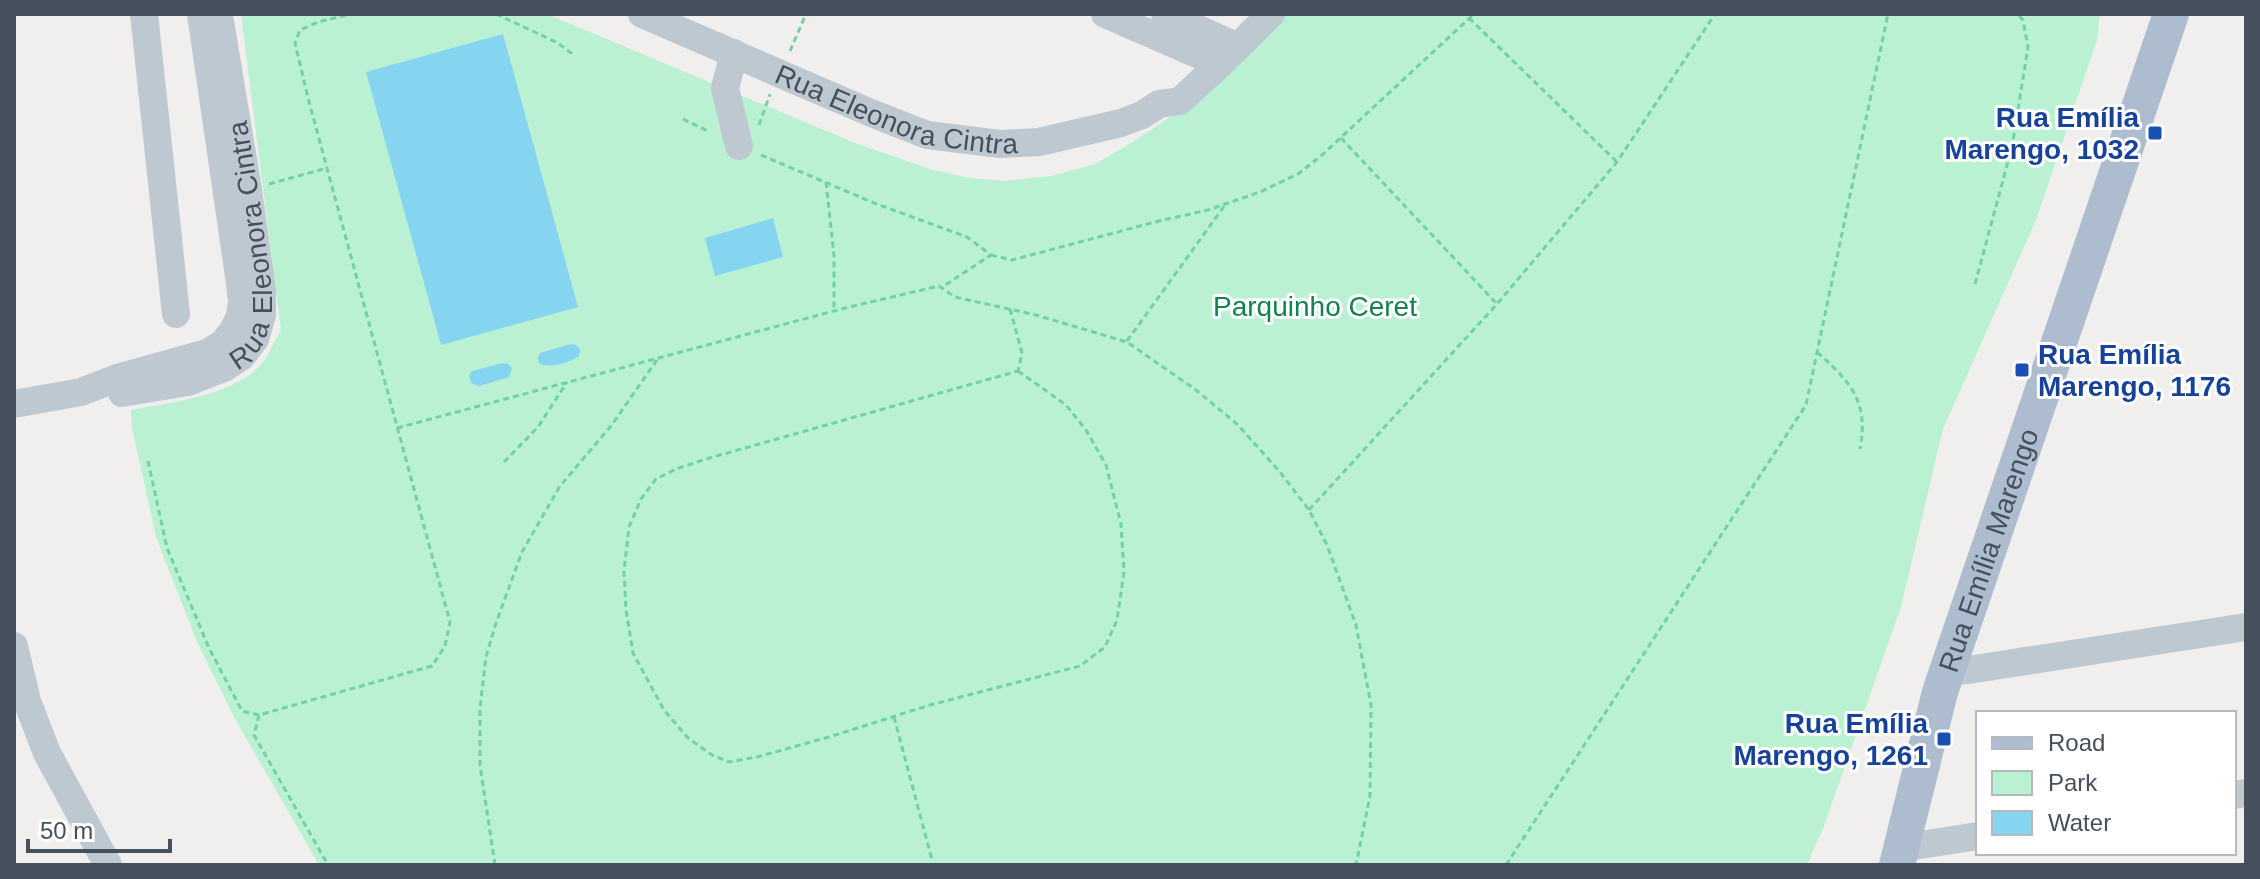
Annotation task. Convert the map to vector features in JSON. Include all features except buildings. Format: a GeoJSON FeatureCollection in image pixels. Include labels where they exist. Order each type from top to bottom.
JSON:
{"type":"FeatureCollection","features":[{"type":"Feature","properties":{"kind":"main road","name":"Rua Emília Marengo"},"geometry":{"type":"LineString","coordinates":[[1899,856],[1947,671],[2171,14]]}},
{"type":"Feature","properties":{"kind":"street"},"geometry":{"type":"LineString","coordinates":[[144,14],[176,314]]}},
{"type":"Feature","properties":{"kind":"street","name":"Rua Eleonora Cintra"},"geometry":{"type":"LineString","coordinates":[[14,404],[81,392],[117,378],[207,353],[223,343],[233,331],[242,302],[201,14]]}},
{"type":"Feature","properties":{"kind":"street","name":"Rua Eleonora Cintra"},"geometry":{"type":"LineString","coordinates":[[81,392],[118,394],[188,382],[224,368],[242,356],[255,339],[262,315],[262,290],[220,14]]}},
{"type":"Feature","properties":{"kind":"street","name":"Rua Eleonora Cintra"},"geometry":{"type":"LineString","coordinates":[[642,14],[927,135],[1000,144],[1039,142],[1121,123],[1142,115],[1159,104],[1169,88],[1271,14]]}},
{"type":"Feature","properties":{"kind":"street"},"geometry":{"type":"LineString","coordinates":[[1105,14],[1221,52]]}},
{"type":"Feature","properties":{"kind":"street"},"geometry":{"type":"LineString","coordinates":[[1165,14],[1221,52]]}},
{"type":"Feature","properties":{"kind":"street","name":"Rua Eleonora Cintra"},"geometry":{"type":"LineString","coordinates":[[1221,52],[1249,14]]}},
{"type":"Feature","properties":{"kind":"street"},"geometry":{"type":"LineString","coordinates":[[734,53],[725,88],[739,146]]}},
{"type":"Feature","properties":{"kind":"street"},"geometry":{"type":"LineString","coordinates":[[1947,671],[2246,627]]}},
{"type":"Feature","properties":{"kind":"street"},"geometry":{"type":"LineString","coordinates":[[14,646],[27,701],[47,753],[108,865]]}},
{"type":"Feature","properties":{"kind":"street"},"geometry":{"type":"LineString","coordinates":[[1899,856],[1976,837]]}},
{"type":"Feature","properties":{"kind":"path"},"geometry":{"type":"LineString","coordinates":[[148,461],[167,548],[209,648],[242,711],[259,715],[432,666],[445,646],[450,622],[295,43],[300,30],[351,14]]}},
{"type":"Feature","properties":{"kind":"path"},"geometry":{"type":"LineString","coordinates":[[496,14],[558,43],[575,56]]}},
{"type":"Feature","properties":{"kind":"path"},"geometry":{"type":"LineString","coordinates":[[683,119],[739,146],[967,237],[991,255],[1012,260],[1225,205],[1298,174],[1474,14]]}},
{"type":"Feature","properties":{"kind":"path"},"geometry":{"type":"LineString","coordinates":[[1309,510],[1497,304],[1617,162],[1715,14]]}},
{"type":"Feature","properties":{"kind":"path"},"geometry":{"type":"LineString","coordinates":[[1506,865],[1806,405],[1888,14]]}},
{"type":"Feature","properties":{"kind":"path"},"geometry":{"type":"LineString","coordinates":[[1975,284],[2012,147],[2028,47],[2023,20],[2017,14]]}},
{"type":"Feature","properties":{"kind":"path"},"geometry":{"type":"LineString","coordinates":[[1469,18],[1617,162]]}},
{"type":"Feature","properties":{"kind":"path"},"geometry":{"type":"LineString","coordinates":[[1341,138],[1497,304]]}},
{"type":"Feature","properties":{"kind":"path"},"geometry":{"type":"LineString","coordinates":[[248,190],[327,168]]}},
{"type":"Feature","properties":{"kind":"path"},"geometry":{"type":"LineString","coordinates":[[826,182],[834,256],[834,311]]}},
{"type":"Feature","properties":{"kind":"path"},"geometry":{"type":"LineString","coordinates":[[1127,342],[1225,205]]}},
{"type":"Feature","properties":{"kind":"path"},"geometry":{"type":"LineString","coordinates":[[941,288],[991,255]]}},
{"type":"Feature","properties":{"kind":"path"},"geometry":{"type":"LineString","coordinates":[[397,428],[834,311],[939,286],[955,297],[1127,342],[1196,390],[1237,424],[1309,510],[1327,545],[1352,614],[1371,705],[1370,796],[1356,865]]}},
{"type":"Feature","properties":{"kind":"path"},"geometry":{"type":"LineString","coordinates":[[1010,309],[1022,353],[1018,371]]}},
{"type":"Feature","properties":{"kind":"path"},"geometry":{"type":"LineString","coordinates":[[1817,352],[1852,389],[1862,410],[1860,449]]}},
{"type":"Feature","properties":{"kind":"path"},"geometry":{"type":"LineString","coordinates":[[495,865],[484,802],[480,708],[486,657],[496,623],[522,552],[560,486],[611,426],[659,357]]}},
{"type":"Feature","properties":{"kind":"path"},"geometry":{"type":"LineString","coordinates":[[1018,371],[1066,405],[1086,430],[1106,465],[1121,524],[1124,572],[1117,620],[1105,647],[1080,666],[815,741],[729,762],[712,755],[688,738],[664,710],[633,653],[626,610],[624,571],[629,527],[641,499],[656,479],[676,469],[1018,371]]}},
{"type":"Feature","properties":{"kind":"path"},"geometry":{"type":"LineString","coordinates":[[504,462],[538,427],[567,382]]}},
{"type":"Feature","properties":{"kind":"path"},"geometry":{"type":"LineString","coordinates":[[259,715],[254,735],[328,865]]}},
{"type":"Feature","properties":{"kind":"path"},"geometry":{"type":"LineString","coordinates":[[894,717],[932,860]]}},
{"type":"Feature","properties":{"kind":"green space","name":"Parquinho Ceret"},"geometry":{"type":"Polygon","coordinates":[[[241,14],[547,14],[855,143],[933,170],[1005,181],[1051,176],[1095,164],[1133,142],[1166,120],[1276,14],[2100,14],[2097,40],[2036,220],[1943,429],[1901,607],[1824,826],[1807,865],[319,865],[234,717],[197,642],[156,537],[132,428],[131,410],[202,396],[237,383],[263,362],[281,330],[241,14]]]}},
{"type":"Feature","properties":{"kind":"water"},"geometry":{"type":"Polygon","coordinates":[[[503,34],[578,307],[441,345],[366,72],[503,34]]]}},
{"type":"Feature","properties":{"kind":"water"},"geometry":{"type":"Polygon","coordinates":[[[773,218],[783,257],[715,276],[705,238],[773,218]]]}},
{"type":"Feature","properties":{"kind":"water"},"geometry":{"type":"Polygon","coordinates":[[[571,344],[580,349],[575,359],[554,365],[539,363],[540,353],[571,344]]]}},
{"type":"Feature","properties":{"kind":"water"},"geometry":{"type":"Polygon","coordinates":[[[503,363],[512,368],[509,377],[479,386],[471,383],[469,376],[472,371],[503,363]]]}},
{"type":"Feature","properties":{"kind":"place","name":"Rua Emília Marengo, 1032"},"geometry":{"type":"Point","coordinates":[2155,133]}},
{"type":"Feature","properties":{"kind":"place","name":"Rua Emília Marengo, 1176"},"geometry":{"type":"Point","coordinates":[2022,370]}},
{"type":"Feature","properties":{"kind":"place","name":"Rua Emília Marengo, 1261"},"geometry":{"type":"Point","coordinates":[1944,739]}}]}
